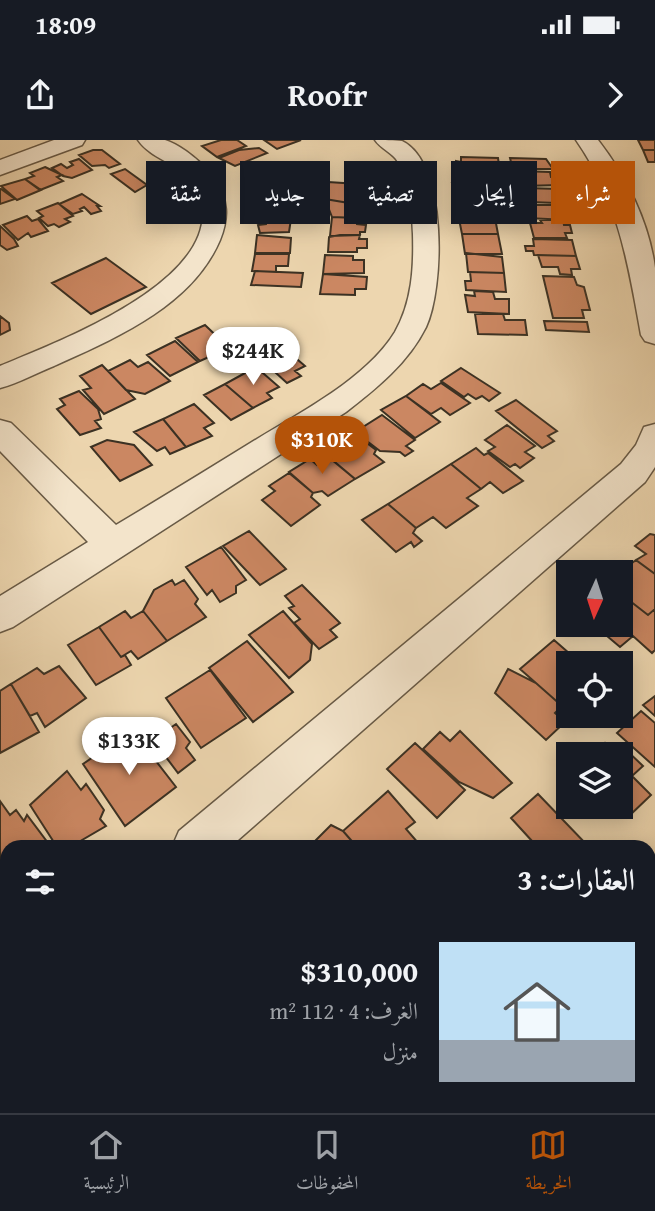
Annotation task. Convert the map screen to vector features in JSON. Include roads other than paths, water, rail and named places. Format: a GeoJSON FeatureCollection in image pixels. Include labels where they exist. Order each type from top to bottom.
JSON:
{"type":"FeatureCollection","features":[{"type":"Feature","properties":{"kind":"street"},"geometry":{"type":"LineString","coordinates":[[0,168],[74,140]]}},
{"type":"Feature","properties":{"kind":"street"},"geometry":{"type":"LineString","coordinates":[[0,378],[135,315],[170,290],[196,262],[211,236],[216,216],[214,201],[197,172],[149,140]]}},
{"type":"Feature","properties":{"kind":"street"},"geometry":{"type":"LineString","coordinates":[[0,616],[335,405],[385,364],[405,338],[423,297],[425,269],[422,208],[410,160],[386,140]]}},
{"type":"Feature","properties":{"kind":"street"},"geometry":{"type":"LineString","coordinates":[[587,140],[599,154],[620,192],[644,280],[655,335]]}},
{"type":"Feature","properties":{"kind":"street"},"geometry":{"type":"LineString","coordinates":[[0,431],[113,545]]}},
{"type":"Feature","properties":{"kind":"street"},"geometry":{"type":"LineString","coordinates":[[203,840],[634,473],[652,448],[655,435]]}}]}
